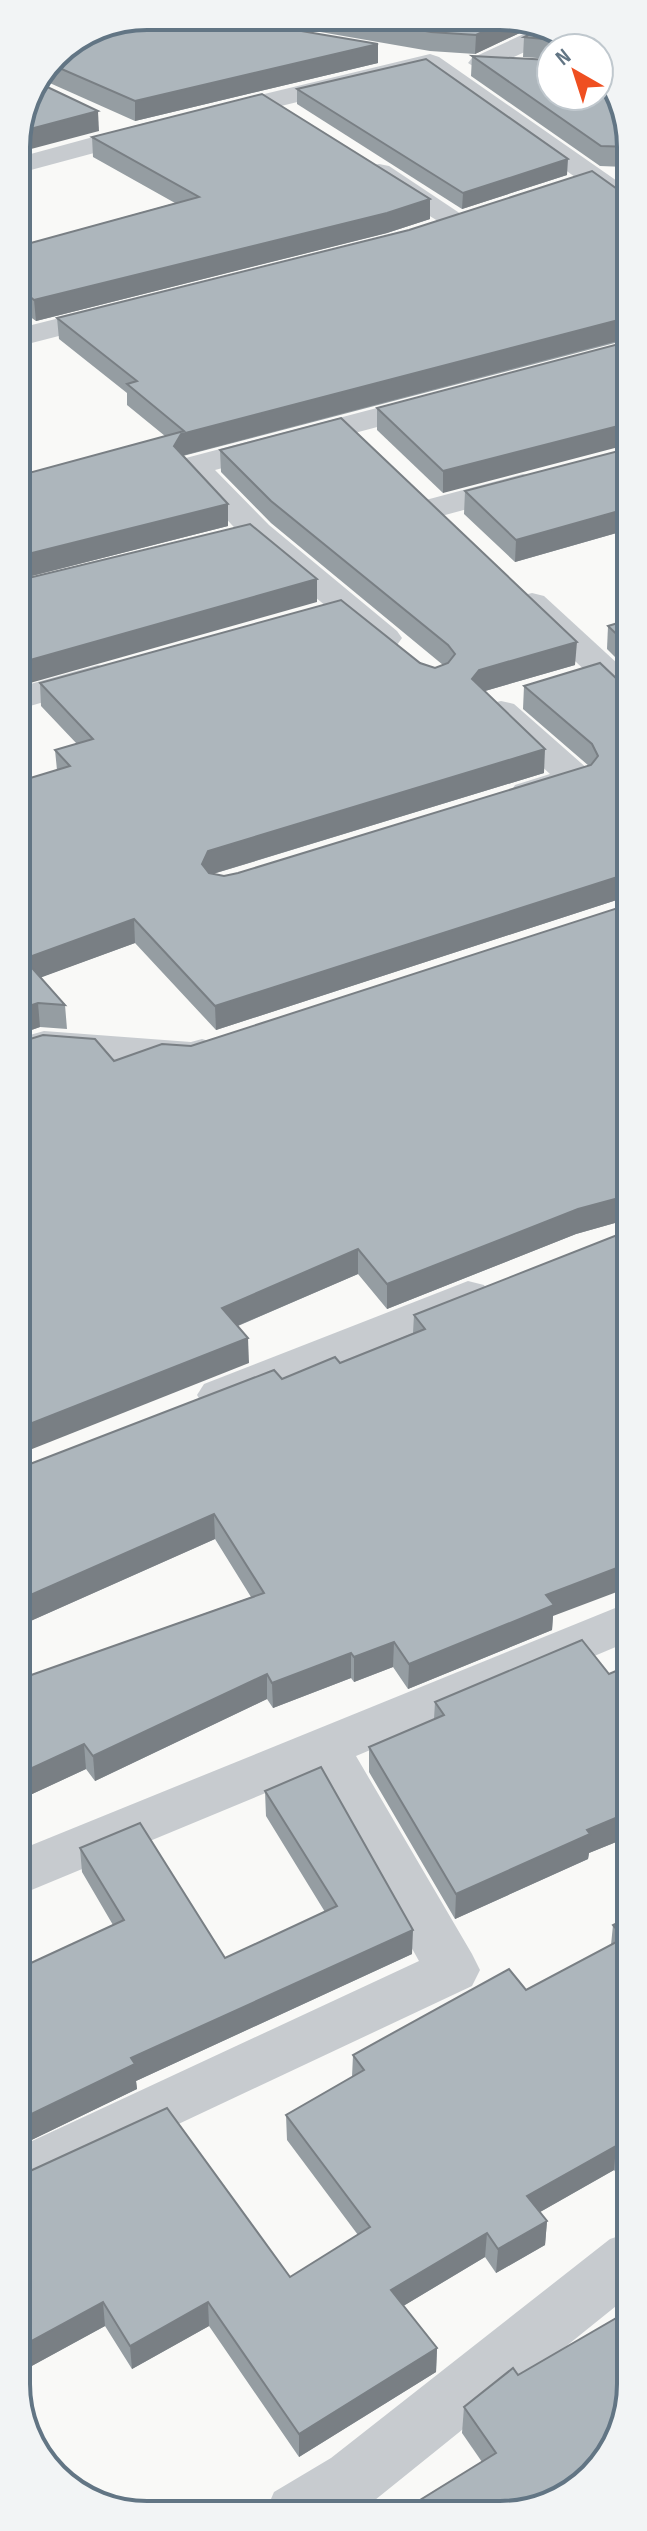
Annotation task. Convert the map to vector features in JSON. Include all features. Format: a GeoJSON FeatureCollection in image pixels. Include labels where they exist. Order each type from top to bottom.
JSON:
{"type":"FeatureCollection","features":[{"type":"Feature","properties":{"kind":"street"},"geometry":{"type":"LineString","coordinates":[[481,63],[538,37]]}},
{"type":"Feature","properties":{"kind":"street"},"geometry":{"type":"LineString","coordinates":[[371,52],[430,62],[528,66]]}},
{"type":"Feature","properties":{"kind":"street"},"geometry":{"type":"LineString","coordinates":[[30,162],[132,133],[430,62],[617,194]]}},
{"type":"Feature","properties":{"kind":"street"},"geometry":{"type":"LineString","coordinates":[[269,102],[294,118]]}},
{"type":"Feature","properties":{"kind":"street"},"geometry":{"type":"LineString","coordinates":[[92,114],[132,133]]}},
{"type":"Feature","properties":{"kind":"street"},"geometry":{"type":"LineString","coordinates":[[357,158],[459,222]]}},
{"type":"Feature","properties":{"kind":"street"},"geometry":{"type":"LineString","coordinates":[[565,188],[595,178],[617,175]]}},
{"type":"Feature","properties":{"kind":"street"},"geometry":{"type":"LineString","coordinates":[[428,232],[489,213]]}},
{"type":"Feature","properties":{"kind":"street"},"geometry":{"type":"LineString","coordinates":[[30,335],[149,305]]}},
{"type":"Feature","properties":{"kind":"street"},"geometry":{"type":"LineString","coordinates":[[408,657],[347,607],[242,536],[193,466],[360,436],[467,393]]}},
{"type":"Feature","properties":{"kind":"street"},"geometry":{"type":"LineString","coordinates":[[434,508],[555,476]]}},
{"type":"Feature","properties":{"kind":"street"},"geometry":{"type":"LineString","coordinates":[[513,584],[589,676],[617,688]]}},
{"type":"Feature","properties":{"kind":"street"},"geometry":{"type":"LineString","coordinates":[[302,619],[347,607]]}},
{"type":"Feature","properties":{"kind":"street"},"geometry":{"type":"LineString","coordinates":[[30,695],[137,665]]}},
{"type":"Feature","properties":{"kind":"street"},"geometry":{"type":"LineString","coordinates":[[488,805],[576,778],[492,704],[534,692]]}},
{"type":"Feature","properties":{"kind":"street"},"geometry":{"type":"LineString","coordinates":[[30,1047],[40,1043],[191,1055],[236,1040]]}},
{"type":"Feature","properties":{"kind":"street"},"geometry":{"type":"LineString","coordinates":[[179,1411],[503,1282]]}},
{"type":"Feature","properties":{"kind":"street"},"geometry":{"type":"LineString","coordinates":[[30,1869],[617,1626]]}},
{"type":"Feature","properties":{"kind":"street"},"geometry":{"type":"LineString","coordinates":[[30,2169],[453,1970],[325,1747]]}},
{"type":"Feature","properties":{"kind":"street"},"geometry":{"type":"LineString","coordinates":[[316,2501],[353,2479],[617,2269]]}},
{"type":"Feature","properties":{"kind":"building"},"geometry":{"type":"Polygon","coordinates":[[[147,30],[296,30],[378,44],[135,101],[60,69],[82,50],[102,39],[124,32],[147,30]]]}},
{"type":"Feature","properties":{"kind":"building"},"geometry":{"type":"Polygon","coordinates":[[[420,30],[487,30],[476,35],[420,30]]]}},
{"type":"Feature","properties":{"kind":"building"},"geometry":{"type":"Polygon","coordinates":[[[472,56],[535,59],[535,100],[472,56]]]}},
{"type":"Feature","properties":{"kind":"building"},"geometry":{"type":"Polygon","coordinates":[[[426,59],[568,159],[463,193],[297,89],[426,59]]]}},
{"type":"Feature","properties":{"kind":"building"},"geometry":{"type":"Polygon","coordinates":[[[47,87],[98,111],[31,129],[47,87]]]}},
{"type":"Feature","properties":{"kind":"building"},"geometry":{"type":"Polygon","coordinates":[[[262,94],[430,199],[387,213],[34,300],[30,297],[30,243],[199,197],[92,137],[262,94]]]}},
{"type":"Feature","properties":{"kind":"building"},"geometry":{"type":"Polygon","coordinates":[[[552,112],[611,112],[617,147],[601,146],[552,112]]]}},
{"type":"Feature","properties":{"kind":"building"},"geometry":{"type":"Polygon","coordinates":[[[592,171],[617,189],[617,320],[181,434],[174,446],[228,504],[30,554],[30,473],[184,431],[127,384],[137,381],[57,318],[409,230],[592,171]]]}},
{"type":"Feature","properties":{"kind":"building"},"geometry":{"type":"Polygon","coordinates":[[[617,344],[617,426],[443,471],[377,408],[617,344]]]}},
{"type":"Feature","properties":{"kind":"building"},"geometry":{"type":"Polygon","coordinates":[[[341,418],[577,642],[479,670],[472,679],[545,749],[208,851],[202,864],[209,873],[224,876],[238,873],[591,765],[598,756],[592,744],[524,686],[600,663],[617,679],[617,877],[215,1006],[134,919],[30,957],[30,778],[70,766],[55,750],[93,739],[40,683],[341,600],[420,663],[435,668],[448,663],[455,654],[448,645],[271,501],[220,450],[341,418]]]}},
{"type":"Feature","properties":{"kind":"building"},"geometry":{"type":"Polygon","coordinates":[[[617,451],[617,511],[516,540],[465,491],[617,451]]]}},
{"type":"Feature","properties":{"kind":"building"},"geometry":{"type":"Polygon","coordinates":[[[250,524],[317,579],[30,660],[30,578],[250,524]]]}},
{"type":"Feature","properties":{"kind":"building"},"geometry":{"type":"Polygon","coordinates":[[[617,623],[617,635],[608,626],[617,623]]]}},
{"type":"Feature","properties":{"kind":"building"},"geometry":{"type":"Polygon","coordinates":[[[617,908],[617,1198],[578,1209],[387,1284],[358,1249],[222,1308],[248,1338],[30,1424],[30,1039],[43,1035],[95,1039],[114,1061],[162,1044],[191,1046],[617,908]]]}},
{"type":"Feature","properties":{"kind":"building"},"geometry":{"type":"Polygon","coordinates":[[[30,966],[65,1005],[38,1003],[30,1006],[30,966]]]}},
{"type":"Feature","properties":{"kind":"building"},"geometry":{"type":"Polygon","coordinates":[[[617,1235],[617,1568],[546,1595],[554,1605],[409,1664],[394,1642],[354,1657],[351,1653],[272,1683],[267,1674],[93,1756],[84,1744],[30,1769],[30,1675],[264,1593],[214,1514],[30,1595],[30,1464],[274,1370],[282,1379],[335,1357],[340,1363],[425,1329],[414,1315],[617,1235]]]}},
{"type":"Feature","properties":{"kind":"building"},"geometry":{"type":"Polygon","coordinates":[[[582,1640],[609,1674],[617,1671],[617,1817],[587,1830],[590,1834],[456,1894],[369,1747],[444,1715],[435,1702],[582,1640]]]}},
{"type":"Feature","properties":{"kind":"building"},"geometry":{"type":"Polygon","coordinates":[[[321,1767],[413,1930],[131,2058],[135,2064],[30,2115],[30,1963],[124,1920],[80,1848],[140,1823],[225,1958],[337,1906],[265,1791],[321,1767]]]}},
{"type":"Feature","properties":{"kind":"building"},"geometry":{"type":"Polygon","coordinates":[[[617,1942],[617,2147],[527,2196],[547,2221],[498,2249],[487,2233],[391,2290],[437,2348],[299,2434],[208,2302],[130,2346],[103,2302],[30,2342],[30,2171],[167,2108],[290,2277],[370,2227],[286,2115],[364,2070],[353,2055],[509,1969],[526,1990],[617,1942]]]}},
{"type":"Feature","properties":{"kind":"building"},"geometry":{"type":"Polygon","coordinates":[[[617,2318],[617,2391],[613,2414],[605,2436],[583,2467],[552,2489],[515,2500],[418,2501],[496,2453],[464,2407],[513,2368],[518,2375],[617,2318]]]}}]}
